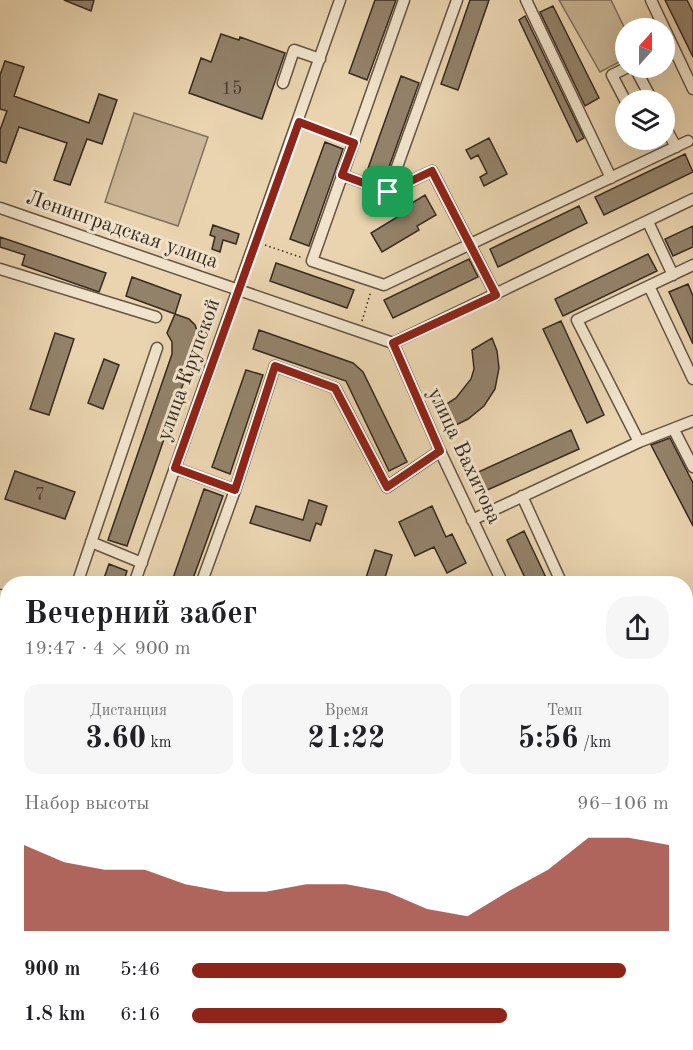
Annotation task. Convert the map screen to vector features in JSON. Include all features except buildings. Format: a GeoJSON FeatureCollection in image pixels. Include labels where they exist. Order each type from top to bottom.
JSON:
{"type":"FeatureCollection","features":[{"type":"Feature","properties":{"kind":"street","name":"улица Крупской"},"geometry":{"type":"LineString","coordinates":[[138,576],[340,0]]}},
{"type":"Feature","properties":{"kind":"street"},"geometry":{"type":"LineString","coordinates":[[404,0],[312,261],[384,285],[676,147],[691,144]]}},
{"type":"Feature","properties":{"kind":"street"},"geometry":{"type":"LineString","coordinates":[[388,192],[458,0]]}},
{"type":"Feature","properties":{"kind":"street"},"geometry":{"type":"LineString","coordinates":[[526,0],[611,178]]}},
{"type":"Feature","properties":{"kind":"street"},"geometry":{"type":"LineString","coordinates":[[651,0],[693,88]]}},
{"type":"Feature","properties":{"kind":"street"},"geometry":{"type":"LineString","coordinates":[[283,82],[294,50],[320,59]]}},
{"type":"Feature","properties":{"kind":"street"},"geometry":{"type":"LineString","coordinates":[[615,74],[612,75],[620,90]]}},
{"type":"Feature","properties":{"kind":"street"},"geometry":{"type":"LineString","coordinates":[[342,175],[388,192],[432,171],[496,295]]}},
{"type":"Feature","properties":{"kind":"street"},"geometry":{"type":"LineString","coordinates":[[393,343],[693,200]]}},
{"type":"Feature","properties":{"kind":"street","name":"Ленинградская улица"},"geometry":{"type":"LineString","coordinates":[[0,208],[393,343]]}},
{"type":"Feature","properties":{"kind":"street"},"geometry":{"type":"LineString","coordinates":[[648,222],[673,275]]}},
{"type":"Feature","properties":{"kind":"street"},"geometry":{"type":"LineString","coordinates":[[639,442],[577,320],[693,265]]}},
{"type":"Feature","properties":{"kind":"street"},"geometry":{"type":"LineString","coordinates":[[0,278],[5,271],[156,317]]}},
{"type":"Feature","properties":{"kind":"street"},"geometry":{"type":"LineString","coordinates":[[649,286],[693,379]]}},
{"type":"Feature","properties":{"kind":"street","name":"улица Вахитова"},"geometry":{"type":"LineString","coordinates":[[393,343],[440,451],[499,576]]}},
{"type":"Feature","properties":{"kind":"street"},"geometry":{"type":"LineString","coordinates":[[80,576],[157,348]]}},
{"type":"Feature","properties":{"kind":"street"},"geometry":{"type":"LineString","coordinates":[[204,576],[235,490],[275,366],[335,388],[387,487],[440,451]]}},
{"type":"Feature","properties":{"kind":"street"},"geometry":{"type":"LineString","coordinates":[[472,520],[639,442],[693,421]]}},
{"type":"Feature","properties":{"kind":"street"},"geometry":{"type":"LineString","coordinates":[[674,430],[693,467]]}},
{"type":"Feature","properties":{"kind":"street"},"geometry":{"type":"LineString","coordinates":[[175,468],[235,490]]}},
{"type":"Feature","properties":{"kind":"street"},"geometry":{"type":"LineString","coordinates":[[522,496],[558,576]]}},
{"type":"Feature","properties":{"kind":"street"},"geometry":{"type":"LineString","coordinates":[[91,542],[142,563]]}},
{"type":"Feature","properties":{"kind":"path"},"geometry":{"type":"LineString","coordinates":[[299,122],[354,143]]}},
{"type":"Feature","properties":{"kind":"path"},"geometry":{"type":"LineString","coordinates":[[256,242],[312,261]]}},
{"type":"Feature","properties":{"kind":"path"},"geometry":{"type":"LineString","coordinates":[[359,332],[374,282]]}},
{"type":"Feature","properties":{"kind":"shaded area"},"geometry":{"type":"Polygon","coordinates":[[[559,0],[611,0],[620,18],[615,18],[615,64],[600,72],[559,0]]]}},
{"type":"Feature","properties":{"kind":"shaded area"},"geometry":{"type":"Polygon","coordinates":[[[134,113],[208,137],[178,226],[105,202],[134,113]]]}},
{"type":"Feature","properties":{"kind":"route"},"geometry":{"type":"LineString","coordinates":[[299,122],[354,143],[342,175],[388,192],[432,171],[496,295],[393,343],[440,451],[387,487],[335,388],[275,366],[235,490],[175,468],[299,122]]}}]}
